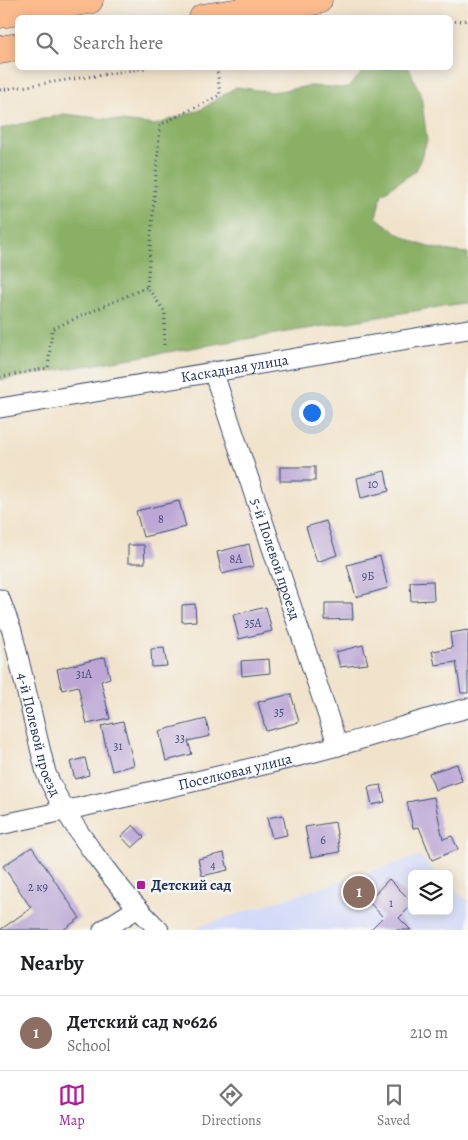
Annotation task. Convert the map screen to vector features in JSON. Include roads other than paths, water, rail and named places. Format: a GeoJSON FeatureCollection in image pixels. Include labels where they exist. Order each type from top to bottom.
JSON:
{"type":"FeatureCollection","features":[{"type":"Feature","properties":{"kind":"highway"},"geometry":{"type":"LineString","coordinates":[[0,14],[89,0]]}},
{"type":"Feature","properties":{"kind":"highway"},"geometry":{"type":"LineString","coordinates":[[222,15],[318,0]]}},
{"type":"Feature","properties":{"kind":"highway"},"geometry":{"type":"LineString","coordinates":[[0,50],[15,48]]}},
{"type":"Feature","properties":{"kind":"street","name":"Каскадная улица"},"geometry":{"type":"LineString","coordinates":[[0,408],[468,329]]}},
{"type":"Feature","properties":{"kind":"street","name":"5-й Полевой проезд"},"geometry":{"type":"LineString","coordinates":[[213,371],[338,746]]}},
{"type":"Feature","properties":{"kind":"street","name":"4-й Полевой проезд"},"geometry":{"type":"LineString","coordinates":[[0,599],[12,631],[46,773],[54,793],[138,908],[159,930]]}},
{"type":"Feature","properties":{"kind":"street","name":"Поселковая улица"},"geometry":{"type":"LineString","coordinates":[[0,825],[200,780],[338,746],[390,729],[468,708]]}},
{"type":"Feature","properties":{"kind":"street"},"geometry":{"type":"LineString","coordinates":[[103,930],[138,908]]}},
{"type":"Feature","properties":{"kind":"place","name":"Детский сад"},"geometry":{"type":"Point","coordinates":[141,885]}},
{"type":"Feature","properties":{"kind":"place","name":"Детский сад №626"},"geometry":{"type":"Point","coordinates":[359,892]}}]}
